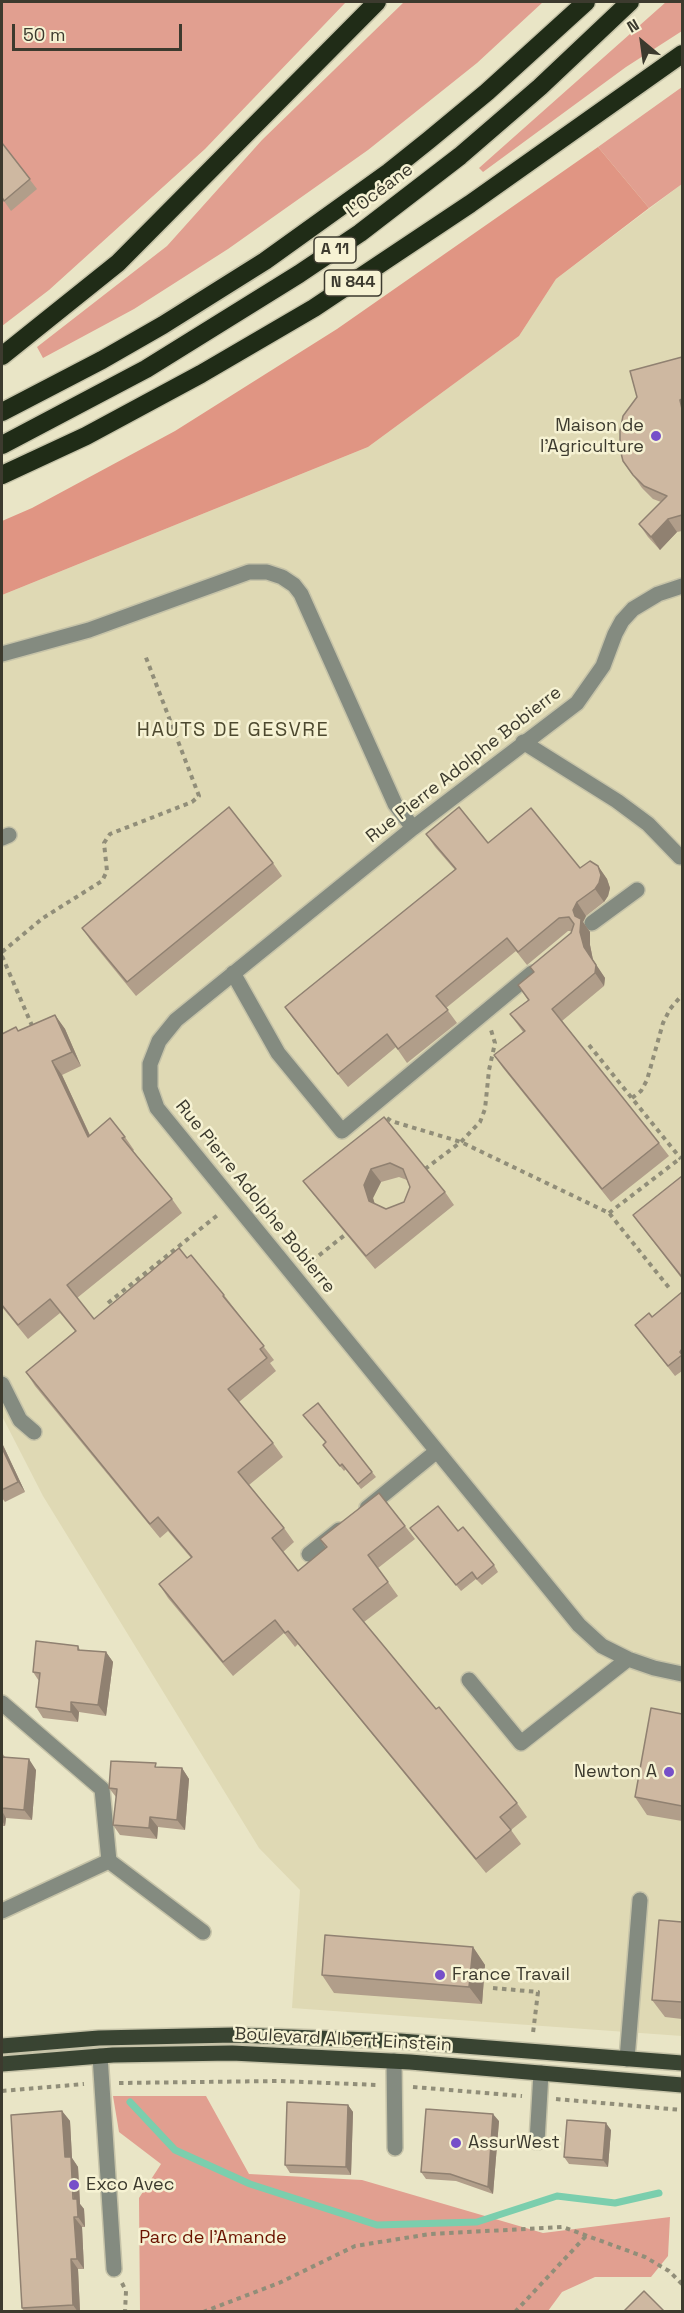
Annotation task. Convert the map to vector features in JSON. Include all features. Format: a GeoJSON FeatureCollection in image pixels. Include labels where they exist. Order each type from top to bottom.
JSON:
{"type":"FeatureCollection","features":[{"type":"Feature","properties":{"kind":"highway"},"geometry":{"type":"LineString","coordinates":[[2,356],[118,263],[377,2]]}},
{"type":"Feature","properties":{"kind":"highway","name":"L’Océane"},"geometry":{"type":"LineString","coordinates":[[2,412],[163,325],[275,254],[390,172],[487,92],[586,2]]}},
{"type":"Feature","properties":{"kind":"highway","name":"L’Océane"},"geometry":{"type":"LineString","coordinates":[[2,445],[146,369],[300,274],[360,233],[460,156],[540,87],[630,2]]}},
{"type":"Feature","properties":{"kind":"highway","name":"N 844"},"geometry":{"type":"LineString","coordinates":[[2,475],[86,436],[201,374],[314,308],[470,204],[682,54]]}},
{"type":"Feature","properties":{"kind":"main road","name":"Boulevard Albert Einstein"},"geometry":{"type":"LineString","coordinates":[[2,2046],[99,2038],[234,2035],[400,2040],[682,2063]]}},
{"type":"Feature","properties":{"kind":"main road","name":"Boulevard Albert Einstein"},"geometry":{"type":"LineString","coordinates":[[2,2064],[99,2056],[232,2053],[394,2061],[682,2085]]}},
{"type":"Feature","properties":{"kind":"street"},"geometry":{"type":"LineString","coordinates":[[2,654],[89,630],[249,572],[267,572],[282,577],[294,585],[304,600],[395,804],[413,828]]}},
{"type":"Feature","properties":{"kind":"street","name":"Rue Pierre Adolphe Bobierre"},"geometry":{"type":"LineString","coordinates":[[682,586],[658,594],[633,609],[622,621],[603,666],[576,703],[413,828],[176,1020],[159,1041],[150,1064],[150,1088],[157,1108],[579,1625],[602,1646],[628,1659],[682,1674]]}},
{"type":"Feature","properties":{"kind":"street"},"geometry":{"type":"LineString","coordinates":[[524,742],[617,801],[648,824],[680,857]]}},
{"type":"Feature","properties":{"kind":"street"},"geometry":{"type":"LineString","coordinates":[[592,923],[637,890]]}},
{"type":"Feature","properties":{"kind":"street"},"geometry":{"type":"LineString","coordinates":[[233,973],[278,1053],[342,1131],[547,961]]}},
{"type":"Feature","properties":{"kind":"street"},"geometry":{"type":"LineString","coordinates":[[2,1384],[20,1420],[34,1432]]}},
{"type":"Feature","properties":{"kind":"street"},"geometry":{"type":"LineString","coordinates":[[309,1554],[437,1451]]}},
{"type":"Feature","properties":{"kind":"street"},"geometry":{"type":"LineString","coordinates":[[469,1680],[521,1743],[628,1659]]}},
{"type":"Feature","properties":{"kind":"street"},"geometry":{"type":"LineString","coordinates":[[2,1703],[102,1790],[109,1861],[203,1932]]}},
{"type":"Feature","properties":{"kind":"street"},"geometry":{"type":"LineString","coordinates":[[2,1911],[109,1861]]}},
{"type":"Feature","properties":{"kind":"street"},"geometry":{"type":"LineString","coordinates":[[627,2059],[640,1900]]}},
{"type":"Feature","properties":{"kind":"street"},"geometry":{"type":"LineString","coordinates":[[99,2056],[114,2269]]}},
{"type":"Feature","properties":{"kind":"street"},"geometry":{"type":"LineString","coordinates":[[394,2061],[396,2148]]}},
{"type":"Feature","properties":{"kind":"street"},"geometry":{"type":"LineString","coordinates":[[537,2142],[541,2073]]}},
{"type":"Feature","properties":{"kind":"path"},"geometry":{"type":"LineString","coordinates":[[36,1035],[2,954],[43,918],[102,881],[107,871],[104,843],[110,834],[192,802],[199,796],[145,655]]}},
{"type":"Feature","properties":{"kind":"path"},"geometry":{"type":"LineString","coordinates":[[632,1098],[641,1091],[647,1080],[663,1023],[670,1009],[682,995]]}},
{"type":"Feature","properties":{"kind":"path"},"geometry":{"type":"LineString","coordinates":[[425,1169],[461,1142],[480,1122],[485,1108],[495,1042],[486,1012]]}},
{"type":"Feature","properties":{"kind":"path"},"geometry":{"type":"LineString","coordinates":[[590,1045],[682,1158],[609,1213]]}},
{"type":"Feature","properties":{"kind":"path"},"geometry":{"type":"LineString","coordinates":[[372,1106],[391,1121],[461,1142],[609,1213],[670,1289]]}},
{"type":"Feature","properties":{"kind":"path"},"geometry":{"type":"LineString","coordinates":[[108,1303],[234,1202]]}},
{"type":"Feature","properties":{"kind":"path"},"geometry":{"type":"LineString","coordinates":[[312,1261],[345,1234]]}},
{"type":"Feature","properties":{"kind":"path"},"geometry":{"type":"LineString","coordinates":[[493,1988],[538,1992],[531,2051]]}},
{"type":"Feature","properties":{"kind":"path"},"geometry":{"type":"LineString","coordinates":[[2,2091],[101,2083],[279,2081],[395,2086],[682,2110]]}},
{"type":"Feature","properties":{"kind":"path"},"geometry":{"type":"LineString","coordinates":[[206,2311],[279,2283],[355,2246],[430,2234],[563,2227],[645,2257],[669,2271],[682,2284]]}},
{"type":"Feature","properties":{"kind":"path"},"geometry":{"type":"LineString","coordinates":[[515,2312],[586,2236]]}},
{"type":"Feature","properties":{"kind":"path"},"geometry":{"type":"LineString","coordinates":[[114,2269],[126,2291],[125,2312]]}},
{"type":"Feature","properties":{"kind":"shaded area"},"geometry":{"type":"Polygon","coordinates":[[[598,147],[649,208],[556,279],[519,336],[368,447],[2,595],[2,521],[32,508],[175,431],[337,329],[598,147]]]}},
{"type":"Feature","properties":{"kind":"shaded area"},"geometry":{"type":"Polygon","coordinates":[[[682,184],[682,2036],[292,2008],[300,1890],[259,1848],[43,1496],[2,1416],[2,595],[368,447],[519,336],[556,279],[682,184]]]}},
{"type":"Feature","properties":{"kind":"green space"},"geometry":{"type":"Polygon","coordinates":[[[2,2],[346,2],[205,149],[49,290],[2,326],[2,2]]]}},
{"type":"Feature","properties":{"kind":"green space"},"geometry":{"type":"Polygon","coordinates":[[[404,2],[543,2],[477,63],[368,150],[228,249],[134,309],[43,358],[37,347],[167,246],[262,140],[404,2]]]}},
{"type":"Feature","properties":{"kind":"green space"},"geometry":{"type":"Polygon","coordinates":[[[666,2],[682,2],[682,31],[626,67],[483,172],[479,168],[666,2]]]}},
{"type":"Feature","properties":{"kind":"green space"},"geometry":{"type":"Polygon","coordinates":[[[682,87],[682,184],[649,208],[598,147],[682,87]]]}},
{"type":"Feature","properties":{"kind":"green space","name":"Parc de l'Amande"},"geometry":{"type":"Polygon","coordinates":[[[113,2096],[206,2096],[249,2174],[362,2180],[543,2233],[670,2217],[668,2256],[651,2277],[595,2277],[562,2292],[548,2311],[140,2311],[139,2198],[161,2164],[119,2132],[113,2096]]]}},
{"type":"Feature","properties":{"kind":"building"},"geometry":{"type":"Polygon","coordinates":[[[2,143],[30,179],[4,201],[2,197],[2,143]]]}},
{"type":"Feature","properties":{"kind":"building","name":"Maison de l'Agriculture"},"geometry":{"type":"Polygon","coordinates":[[[682,357],[682,399],[680,400],[682,409],[682,515],[668,519],[651,537],[639,524],[667,496],[644,486],[623,461],[620,431],[623,416],[637,397],[630,371],[682,357]]]}},
{"type":"Feature","properties":{"kind":"building"},"geometry":{"type":"Polygon","coordinates":[[[229,807],[273,863],[127,982],[82,928],[229,807]]]}},
{"type":"Feature","properties":{"kind":"building"},"geometry":{"type":"Polygon","coordinates":[[[459,807],[488,843],[531,808],[580,868],[590,861],[598,866],[601,875],[599,883],[595,889],[577,902],[573,910],[575,916],[581,919],[580,932],[584,947],[596,965],[595,973],[552,1009],[659,1143],[602,1189],[494,1055],[525,1031],[510,1014],[529,1000],[518,985],[534,972],[530,967],[571,933],[574,924],[569,917],[559,918],[518,952],[507,938],[436,996],[448,1010],[398,1049],[387,1034],[338,1074],[285,1007],[456,869],[426,834],[459,807]]]}},
{"type":"Feature","properties":{"kind":"building"},"geometry":{"type":"Polygon","coordinates":[[[55,1015],[72,1052],[52,1061],[88,1137],[110,1118],[125,1137],[122,1138],[172,1199],[67,1285],[94,1319],[179,1248],[187,1258],[191,1255],[224,1295],[264,1346],[260,1349],[267,1358],[228,1389],[273,1443],[238,1472],[284,1528],[272,1538],[298,1571],[327,1547],[320,1539],[379,1493],[405,1526],[368,1555],[388,1582],[353,1609],[436,1709],[439,1707],[517,1803],[500,1817],[511,1830],[476,1859],[288,1631],[285,1633],[275,1620],[223,1662],[159,1584],[192,1557],[158,1517],[150,1524],[26,1372],[76,1331],[50,1299],[18,1325],[2,1305],[2,1034],[16,1027],[18,1031],[55,1015]]]}},
{"type":"Feature","properties":{"kind":"building"},"geometry":{"type":"Polygon","coordinates":[[[384,1117],[445,1192],[366,1256],[303,1181],[384,1117]],[[390,1163],[371,1169],[364,1185],[369,1201],[386,1209],[404,1202],[410,1187],[403,1169],[390,1163]]]}},
{"type":"Feature","properties":{"kind":"building"},"geometry":{"type":"Polygon","coordinates":[[[682,1176],[682,1277],[633,1215],[682,1176]]]}},
{"type":"Feature","properties":{"kind":"building"},"geometry":{"type":"Polygon","coordinates":[[[682,1292],[682,1349],[680,1352],[682,1355],[668,1366],[635,1325],[649,1313],[652,1317],[682,1292]]]}},
{"type":"Feature","properties":{"kind":"building"},"geometry":{"type":"Polygon","coordinates":[[[318,1403],[372,1472],[358,1484],[323,1445],[326,1442],[303,1415],[318,1403]]]}},
{"type":"Feature","properties":{"kind":"building"},"geometry":{"type":"Polygon","coordinates":[[[2,1448],[18,1482],[2,1490],[2,1448]]]}},
{"type":"Feature","properties":{"kind":"building"},"geometry":{"type":"Polygon","coordinates":[[[438,1506],[458,1531],[463,1527],[494,1565],[477,1579],[472,1572],[456,1585],[410,1528],[438,1506]]]}},
{"type":"Feature","properties":{"kind":"building"},"geometry":{"type":"Polygon","coordinates":[[[36,1641],[78,1646],[78,1650],[106,1652],[98,1705],[71,1702],[71,1712],[36,1707],[40,1673],[33,1672],[36,1641]]]}},
{"type":"Feature","properties":{"kind":"building"},"geometry":{"type":"Polygon","coordinates":[[[651,1708],[682,1714],[682,1806],[635,1797],[651,1708]]]}},
{"type":"Feature","properties":{"kind":"building"},"geometry":{"type":"Polygon","coordinates":[[[2,1757],[29,1759],[24,1810],[2,1808],[2,1757]]]}},
{"type":"Feature","properties":{"kind":"building"},"geometry":{"type":"Polygon","coordinates":[[[111,1761],[156,1763],[155,1767],[182,1768],[177,1820],[150,1817],[149,1828],[113,1825],[117,1789],[109,1788],[111,1761]]]}},
{"type":"Feature","properties":{"kind":"building"},"geometry":{"type":"Polygon","coordinates":[[[659,1920],[682,1922],[682,2002],[652,2000],[659,1920]]]}},
{"type":"Feature","properties":{"kind":"building"},"geometry":{"type":"Polygon","coordinates":[[[325,1935],[473,1947],[469,1987],[322,1975],[325,1935]]]}},
{"type":"Feature","properties":{"kind":"building"},"geometry":{"type":"Polygon","coordinates":[[[287,2102],[348,2105],[346,2167],[285,2165],[287,2102]]]}},
{"type":"Feature","properties":{"kind":"building"},"geometry":{"type":"Polygon","coordinates":[[[426,2109],[493,2114],[488,2187],[450,2174],[421,2172],[426,2109]]]}},
{"type":"Feature","properties":{"kind":"building"},"geometry":{"type":"Polygon","coordinates":[[[62,2111],[65,2157],[71,2157],[73,2199],[77,2199],[78,2217],[74,2217],[77,2259],[71,2259],[73,2305],[22,2308],[11,2115],[62,2111]]]}},
{"type":"Feature","properties":{"kind":"building"},"geometry":{"type":"Polygon","coordinates":[[[567,2120],[606,2123],[603,2160],[564,2157],[567,2120]]]}},
{"type":"Feature","properties":{"kind":"building"},"geometry":{"type":"Polygon","coordinates":[[[644,2291],[665,2312],[623,2312],[644,2291]]]}},
{"type":"Feature","properties":{"kind":"waterway"},"geometry":{"type":"LineString","coordinates":[[130,2102],[175,2150],[250,2184],[377,2225],[477,2222],[557,2196],[615,2203],[659,2193]]}},
{"type":"Feature","properties":{"kind":"place","name":"Maison de l'Agriculture"},"geometry":{"type":"Point","coordinates":[656,436]}},
{"type":"Feature","properties":{"kind":"place","name":"Newton A"},"geometry":{"type":"Point","coordinates":[669,1772]}},
{"type":"Feature","properties":{"kind":"place","name":"France Travail"},"geometry":{"type":"Point","coordinates":[440,1975]}},
{"type":"Feature","properties":{"kind":"place","name":"AssurWest"},"geometry":{"type":"Point","coordinates":[456,2143]}},
{"type":"Feature","properties":{"kind":"place","name":"Exco Avec"},"geometry":{"type":"Point","coordinates":[74,2185]}},
{"type":"Feature","properties":{"kind":"district","name":"HAUTS DE GESVRE"},"geometry":{"type":"Point","coordinates":[233,731]}}]}
